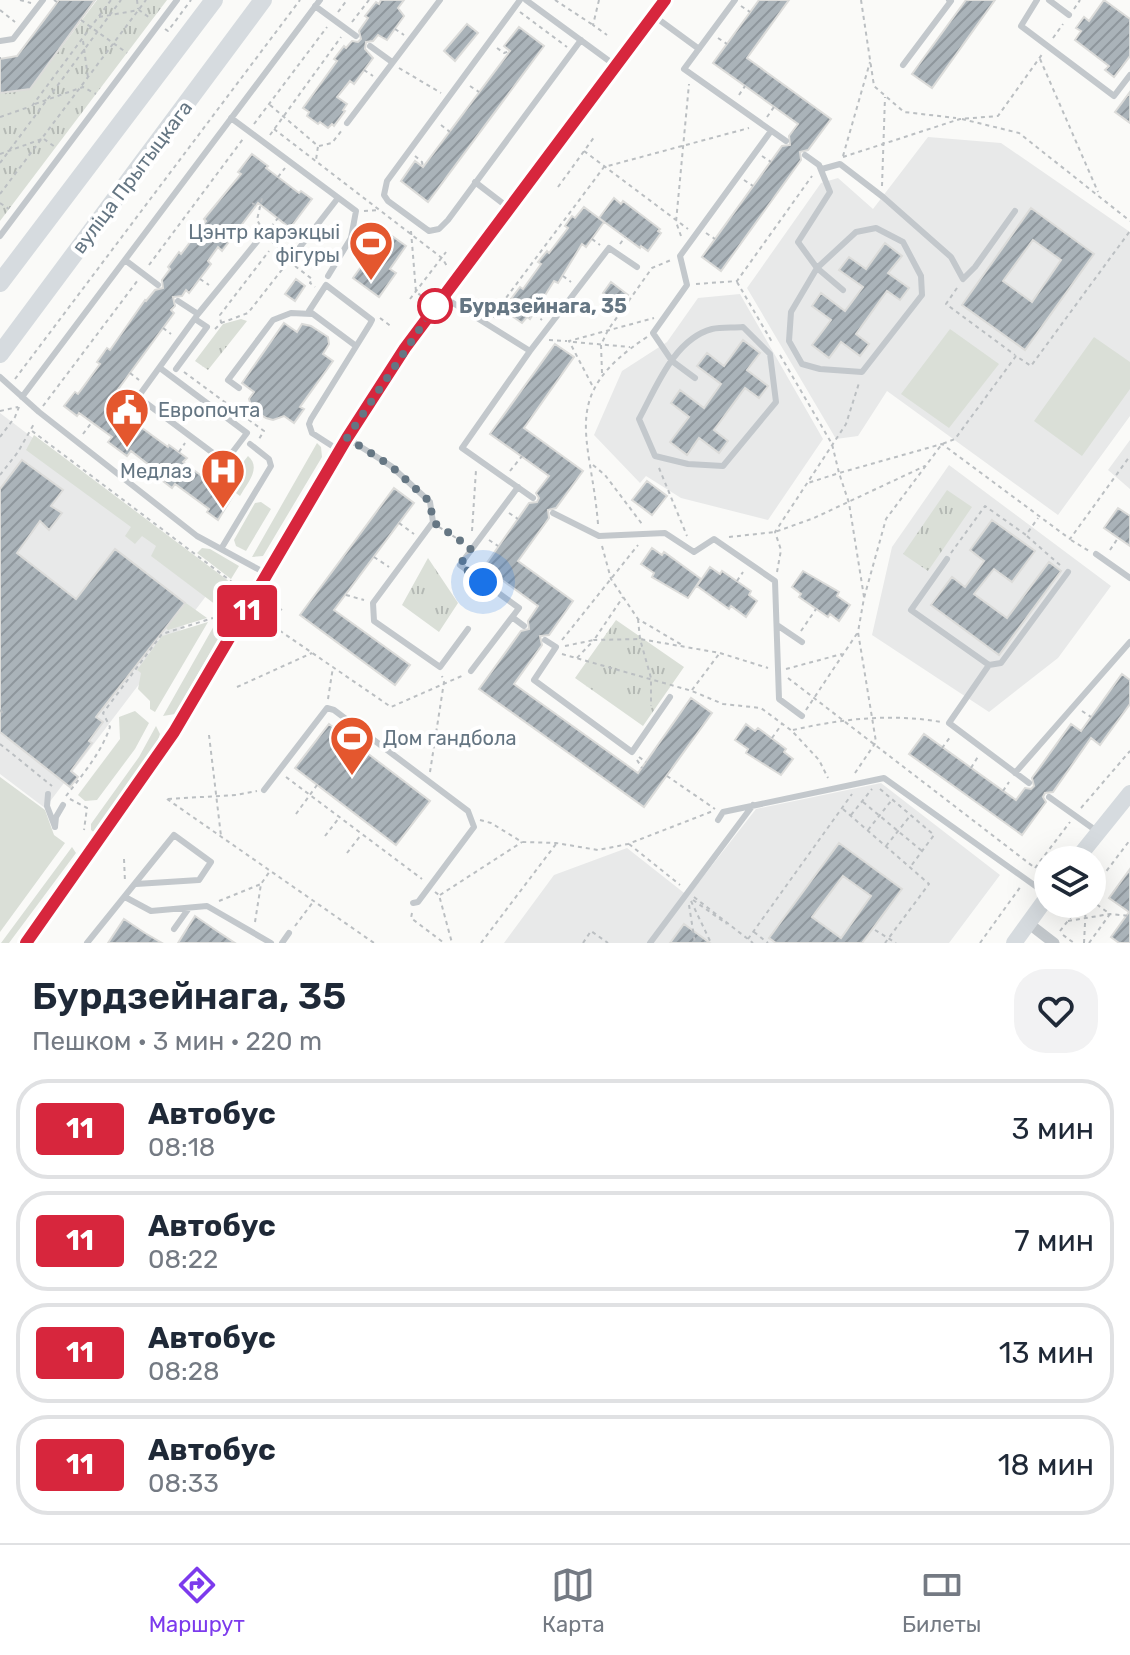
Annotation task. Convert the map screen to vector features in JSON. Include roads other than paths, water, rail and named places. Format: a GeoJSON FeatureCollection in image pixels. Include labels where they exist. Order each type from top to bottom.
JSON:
{"type":"FeatureCollection","features":[{"type":"Feature","properties":{"kind":"main road","name":"вуліца Прытыцкага"},"geometry":{"type":"LineString","coordinates":[[0,283],[214,0]]}},
{"type":"Feature","properties":{"kind":"main road","name":"вуліца Прытыцкага"},"geometry":{"type":"LineString","coordinates":[[0,354],[263,0]]}},
{"type":"Feature","properties":{"kind":"main road"},"geometry":{"type":"LineString","coordinates":[[1087,846],[1130,793]]}},
{"type":"Feature","properties":{"kind":"main road"},"geometry":{"type":"LineString","coordinates":[[1014,943],[1034,915]]}},
{"type":"Feature","properties":{"kind":"street"},"geometry":{"type":"LineString","coordinates":[[26,943],[174,732],[343,445],[442,296],[665,0]]}},
{"type":"Feature","properties":{"kind":"street"},"geometry":{"type":"LineString","coordinates":[[1028,923],[1053,942]]}},
{"type":"Feature","properties":{"kind":"lane"},"geometry":{"type":"LineString","coordinates":[[0,41],[13,39],[43,0]]}},
{"type":"Feature","properties":{"kind":"lane"},"geometry":{"type":"LineString","coordinates":[[0,236],[177,0]]}},
{"type":"Feature","properties":{"kind":"lane"},"geometry":{"type":"LineString","coordinates":[[347,123],[440,0]]}},
{"type":"Feature","properties":{"kind":"lane"},"geometry":{"type":"LineString","coordinates":[[581,40],[439,229],[429,231],[388,201],[384,195],[387,181],[523,0],[581,40],[616,66]]}},
{"type":"Feature","properties":{"kind":"lane"},"geometry":{"type":"LineString","coordinates":[[735,0],[684,69],[786,141]]}},
{"type":"Feature","properties":{"kind":"lane"},"geometry":{"type":"LineString","coordinates":[[903,65],[949,0]]}},
{"type":"Feature","properties":{"kind":"lane"},"geometry":{"type":"LineString","coordinates":[[1037,0],[1021,26],[1114,96],[1130,75]]}},
{"type":"Feature","properties":{"kind":"lane"},"geometry":{"type":"LineString","coordinates":[[1049,0],[1069,15]]}},
{"type":"Feature","properties":{"kind":"lane"},"geometry":{"type":"LineString","coordinates":[[22,397],[318,3],[356,36]]}},
{"type":"Feature","properties":{"kind":"lane"},"geometry":{"type":"LineString","coordinates":[[653,16],[699,49]]}},
{"type":"Feature","properties":{"kind":"lane"},"geometry":{"type":"LineString","coordinates":[[370,46],[392,62]]}},
{"type":"Feature","properties":{"kind":"lane"},"geometry":{"type":"LineString","coordinates":[[231,118],[356,211],[356,221],[346,247],[328,276]]}},
{"type":"Feature","properties":{"kind":"lane"},"geometry":{"type":"LineString","coordinates":[[695,378],[672,361],[653,333],[687,285],[680,256],[771,131]]}},
{"type":"Feature","properties":{"kind":"lane"},"geometry":{"type":"LineString","coordinates":[[805,155],[820,167],[830,192],[798,242],[817,268],[843,290]]}},
{"type":"Feature","properties":{"kind":"lane"},"geometry":{"type":"LineString","coordinates":[[820,167],[840,164],[881,196],[951,257],[963,279],[1015,211]]}},
{"type":"Feature","properties":{"kind":"lane"},"geometry":{"type":"LineString","coordinates":[[475,182],[509,208]]}},
{"type":"Feature","properties":{"kind":"lane"},"geometry":{"type":"LineString","coordinates":[[160,368],[247,433],[225,462],[138,397],[262,230],[293,256],[338,198]]}},
{"type":"Feature","properties":{"kind":"lane"},"geometry":{"type":"LineString","coordinates":[[876,228],[903,242],[921,276],[922,295],[862,372],[820,369],[802,364],[789,341],[791,312],[817,268],[856,232],[876,228]]}},
{"type":"Feature","properties":{"kind":"lane"},"geometry":{"type":"LineString","coordinates":[[533,498],[462,448],[530,351],[609,248],[637,267]]}},
{"type":"Feature","properties":{"kind":"lane"},"geometry":{"type":"LineString","coordinates":[[125,260],[158,285]]}},
{"type":"Feature","properties":{"kind":"lane"},"geometry":{"type":"LineString","coordinates":[[356,346],[309,311],[326,285],[372,320],[309,424],[312,433],[391,466],[430,502],[433,522],[373,603],[374,621],[440,667],[468,629]]}},
{"type":"Feature","properties":{"kind":"lane"},"geometry":{"type":"LineString","coordinates":[[442,296],[530,351]]}},
{"type":"Feature","properties":{"kind":"lane"},"geometry":{"type":"LineString","coordinates":[[178,301],[207,327],[180,372]]}},
{"type":"Feature","properties":{"kind":"lane"},"geometry":{"type":"LineString","coordinates":[[239,388],[228,380],[273,320],[291,313],[312,314]]}},
{"type":"Feature","properties":{"kind":"lane"},"geometry":{"type":"LineString","coordinates":[[743,327],[770,354],[776,402],[723,466],[688,464],[655,456],[639,419],[672,361],[696,335],[714,329],[743,327]]}},
{"type":"Feature","properties":{"kind":"lane"},"geometry":{"type":"LineString","coordinates":[[0,377],[39,412],[197,536],[268,575]]}},
{"type":"Feature","properties":{"kind":"lane"},"geometry":{"type":"LineString","coordinates":[[221,549],[271,466],[269,459],[252,445]]}},
{"type":"Feature","properties":{"kind":"lane"},"geometry":{"type":"LineString","coordinates":[[471,671],[519,608],[460,565],[469,547],[518,487]]}},
{"type":"Feature","properties":{"kind":"lane"},"geometry":{"type":"LineString","coordinates":[[553,513],[599,536],[665,533],[694,552],[714,539],[775,581],[779,699],[802,716]]}},
{"type":"Feature","properties":{"kind":"lane"},"geometry":{"type":"LineString","coordinates":[[1096,554],[1130,578]]}},
{"type":"Feature","properties":{"kind":"lane"},"geometry":{"type":"LineString","coordinates":[[947,559],[911,610],[989,665],[1001,663],[1068,572]]}},
{"type":"Feature","properties":{"kind":"lane"},"geometry":{"type":"LineString","coordinates":[[512,617],[524,626]]}},
{"type":"Feature","properties":{"kind":"lane"},"geometry":{"type":"LineString","coordinates":[[777,625],[799,640]]}},
{"type":"Feature","properties":{"kind":"lane"},"geometry":{"type":"LineString","coordinates":[[545,640],[555,650],[534,680],[632,752],[670,697]]}},
{"type":"Feature","properties":{"kind":"lane"},"geometry":{"type":"LineString","coordinates":[[1015,773],[1130,642]]}},
{"type":"Feature","properties":{"kind":"lane"},"geometry":{"type":"LineString","coordinates":[[989,665],[949,723],[1029,783]]}},
{"type":"Feature","properties":{"kind":"lane"},"geometry":{"type":"LineString","coordinates":[[264,790],[327,708],[334,710],[429,781],[468,811],[474,827],[418,902],[413,903]]}},
{"type":"Feature","properties":{"kind":"lane"},"geometry":{"type":"LineString","coordinates":[[718,820],[723,812],[884,778],[1034,887]]}},
{"type":"Feature","properties":{"kind":"lane"},"geometry":{"type":"LineString","coordinates":[[48,794],[47,806],[55,827],[56,817],[63,805]]}},
{"type":"Feature","properties":{"kind":"lane"},"geometry":{"type":"LineString","coordinates":[[1049,797],[1098,832]]}},
{"type":"Feature","properties":{"kind":"lane"},"geometry":{"type":"LineString","coordinates":[[650,943],[753,805]]}},
{"type":"Feature","properties":{"kind":"lane"},"geometry":{"type":"LineString","coordinates":[[87,943],[174,835],[211,862],[199,880],[136,884]]}},
{"type":"Feature","properties":{"kind":"lane"},"geometry":{"type":"LineString","coordinates":[[125,897],[151,911],[207,906],[271,943]]}},
{"type":"Feature","properties":{"kind":"lane"},"geometry":{"type":"LineString","coordinates":[[174,929],[189,908]]}},
{"type":"Feature","properties":{"kind":"lane"},"geometry":{"type":"LineString","coordinates":[[282,943],[289,933]]}},
{"type":"Feature","properties":{"kind":"place","name":"Цэнтр карэкцыі фігуры"},"geometry":{"type":"Point","coordinates":[371,282]}},
{"type":"Feature","properties":{"kind":"place","name":"Бурдзейнага, 35"},"geometry":{"type":"Point","coordinates":[435,306]}},
{"type":"Feature","properties":{"kind":"place","name":"Европочта"},"geometry":{"type":"Point","coordinates":[127,449]}},
{"type":"Feature","properties":{"kind":"place","name":"Медлаз"},"geometry":{"type":"Point","coordinates":[223,510]}},
{"type":"Feature","properties":{"kind":"place","name":"Дом гандбола"},"geometry":{"type":"Point","coordinates":[352,777]}}]}
